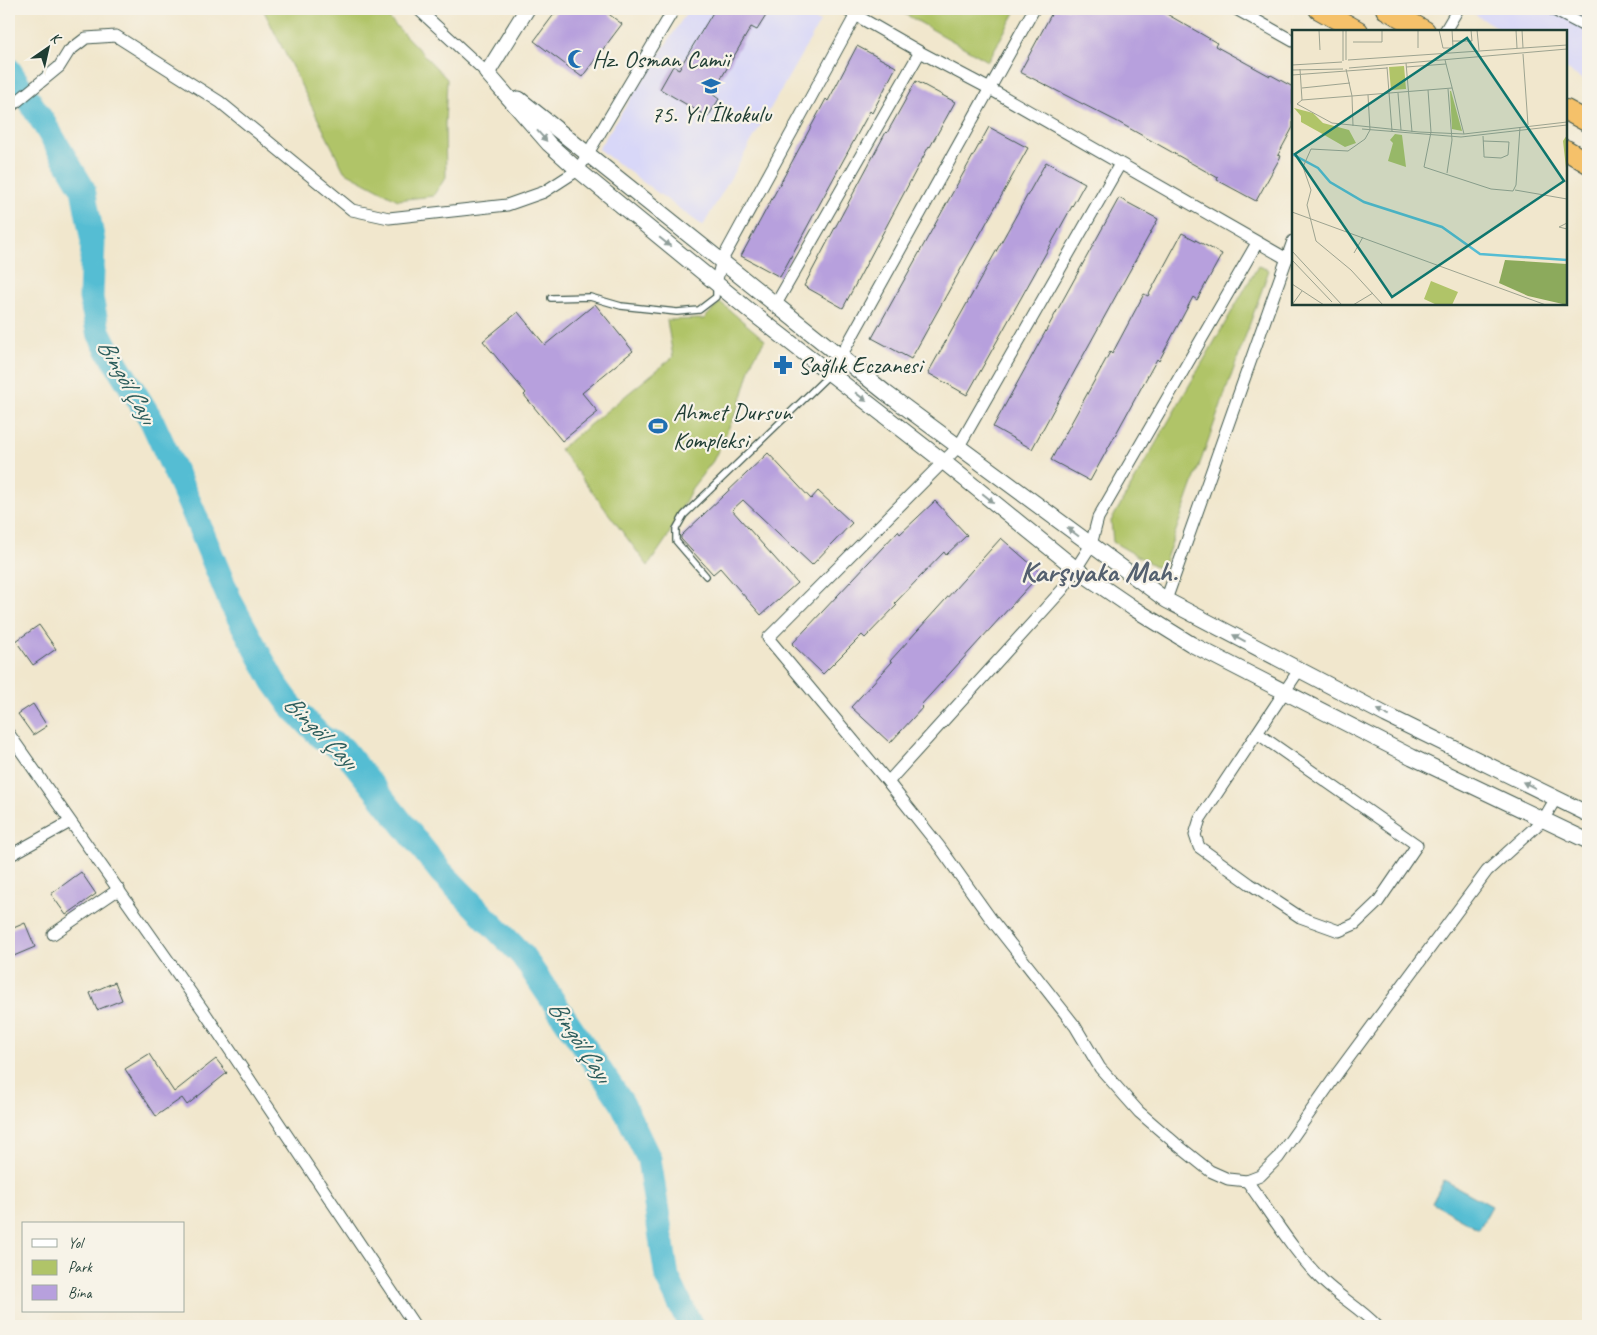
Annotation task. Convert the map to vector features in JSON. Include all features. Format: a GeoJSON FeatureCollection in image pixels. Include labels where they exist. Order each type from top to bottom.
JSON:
{"type":"FeatureCollection","features":[{"type":"Feature","properties":{"kind":"highway"},"geometry":{"type":"LineString","coordinates":[[1319,9],[1356,30]]}},
{"type":"Feature","properties":{"kind":"highway"},"geometry":{"type":"LineString","coordinates":[[1386,9],[1423,30]]}},
{"type":"Feature","properties":{"kind":"highway"},"geometry":{"type":"LineString","coordinates":[[1567,111],[1588,122]]}},
{"type":"Feature","properties":{"kind":"highway"},"geometry":{"type":"LineString","coordinates":[[1567,151],[1588,163]]}},
{"type":"Feature","properties":{"kind":"street"},"geometry":{"type":"LineString","coordinates":[[418,9],[486,73],[886,393],[1166,600],[1386,715],[1588,814]]}},
{"type":"Feature","properties":{"kind":"street"},"geometry":{"type":"LineString","coordinates":[[486,73],[527,9]]}},
{"type":"Feature","properties":{"kind":"street"},"geometry":{"type":"LineString","coordinates":[[9,108],[59,66],[69,51],[86,38],[116,36],[220,102],[352,210],[389,218],[507,205],[544,192],[578,170],[674,9]]}},
{"type":"Feature","properties":{"kind":"street"},"geometry":{"type":"LineString","coordinates":[[845,9],[857,12],[920,52],[990,89],[1287,259]]}},
{"type":"Feature","properties":{"kind":"street"},"geometry":{"type":"LineString","coordinates":[[830,374],[1034,9]]}},
{"type":"Feature","properties":{"kind":"street"},"geometry":{"type":"LineString","coordinates":[[1236,9],[1292,40]]}},
{"type":"Feature","properties":{"kind":"street"},"geometry":{"type":"LineString","coordinates":[[1446,30],[1458,9]]}},
{"type":"Feature","properties":{"kind":"street"},"geometry":{"type":"LineString","coordinates":[[1552,9],[1588,28]]}},
{"type":"Feature","properties":{"kind":"street"},"geometry":{"type":"LineString","coordinates":[[716,283],[722,260],[857,12]]}},
{"type":"Feature","properties":{"kind":"street"},"geometry":{"type":"LineString","coordinates":[[776,304],[920,52]]}},
{"type":"Feature","properties":{"kind":"street"},"geometry":{"type":"LineString","coordinates":[[486,73],[549,144],[578,170],[716,283],[944,462],[1076,569],[1190,644],[1412,757],[1588,841]]}},
{"type":"Feature","properties":{"kind":"street"},"geometry":{"type":"LineString","coordinates":[[1120,164],[959,446],[768,638],[939,846],[991,919],[1074,1026],[1100,1068],[1132,1104],[1175,1143],[1210,1171],[1228,1179],[1247,1180],[1260,1176],[1278,1158],[1338,1071],[1487,871],[1543,820],[1556,798]]}},
{"type":"Feature","properties":{"kind":"street"},"geometry":{"type":"LineString","coordinates":[[888,782],[1062,589],[1076,569],[1091,545],[1098,518],[1258,243]]}},
{"type":"Feature","properties":{"kind":"street"},"geometry":{"type":"LineString","coordinates":[[1166,600],[1292,244]]}},
{"type":"Feature","properties":{"kind":"street"},"geometry":{"type":"LineString","coordinates":[[1257,733],[1417,845],[1378,902],[1355,924],[1339,931],[1300,917],[1199,847],[1195,835],[1200,820],[1257,733],[1285,692],[1299,670]]}},
{"type":"Feature","properties":{"kind":"street"},"geometry":{"type":"LineString","coordinates":[[9,734],[203,1010],[415,1326]]}},
{"type":"Feature","properties":{"kind":"street"},"geometry":{"type":"LineString","coordinates":[[9,856],[70,822]]}},
{"type":"Feature","properties":{"kind":"street"},"geometry":{"type":"LineString","coordinates":[[53,934],[119,889]]}},
{"type":"Feature","properties":{"kind":"street"},"geometry":{"type":"LineString","coordinates":[[1247,1180],[1282,1230],[1324,1282],[1363,1311],[1377,1326]]}},
{"type":"Feature","properties":{"kind":"lane"},"geometry":{"type":"LineString","coordinates":[[551,298],[590,297],[621,306],[677,312],[699,310],[716,297],[716,283]]}},
{"type":"Feature","properties":{"kind":"lane"},"geometry":{"type":"LineString","coordinates":[[706,576],[676,541],[676,529],[684,515],[830,374]]}},
{"type":"Feature","properties":{"kind":"shaded area","name":"75. Yıl İlkokulu"},"geometry":{"type":"Polygon","coordinates":[[[689,9],[798,9],[820,22],[703,226],[598,149],[689,9]]]}},
{"type":"Feature","properties":{"kind":"shaded area"},"geometry":{"type":"Polygon","coordinates":[[[1466,9],[1588,9],[1588,83],[1567,70],[1567,30],[1501,30],[1466,9]]]}},
{"type":"Feature","properties":{"kind":"green space"},"geometry":{"type":"Polygon","coordinates":[[[263,9],[380,9],[447,79],[445,125],[446,177],[433,196],[398,200],[344,171],[263,9]]]}},
{"type":"Feature","properties":{"kind":"green space"},"geometry":{"type":"Polygon","coordinates":[[[896,9],[1017,9],[988,61],[896,9]]]}},
{"type":"Feature","properties":{"kind":"green space"},"geometry":{"type":"Polygon","coordinates":[[[1258,266],[1269,270],[1162,570],[1113,542],[1111,521],[1258,266]]]}},
{"type":"Feature","properties":{"kind":"green space","name":"Ahmet Dursun Kompleksi"},"geometry":{"type":"Polygon","coordinates":[[[720,302],[765,340],[753,359],[740,404],[713,461],[692,488],[667,538],[648,566],[560,449],[673,357],[667,320],[704,319],[720,302]]]}},
{"type":"Feature","properties":{"kind":"water"},"geometry":{"type":"Polygon","coordinates":[[[1444,1180],[1492,1206],[1479,1229],[1432,1203],[1444,1180]]]}},
{"type":"Feature","properties":{"kind":"building","name":"Hz. Osman Camii"},"geometry":{"type":"Polygon","coordinates":[[[558,9],[602,9],[622,24],[582,77],[534,41],[558,9]]]}},
{"type":"Feature","properties":{"kind":"building"},"geometry":{"type":"Polygon","coordinates":[[[715,9],[758,9],[767,14],[757,30],[751,27],[712,94],[719,99],[708,117],[660,89],[673,66],[679,69],[715,9]]]}},
{"type":"Feature","properties":{"kind":"building"},"geometry":{"type":"Polygon","coordinates":[[[1054,9],[1158,9],[1217,43],[1215,46],[1292,86],[1292,129],[1278,155],[1281,156],[1256,201],[1118,122],[1020,72],[1054,9]]]}},
{"type":"Feature","properties":{"kind":"building"},"geometry":{"type":"Polygon","coordinates":[[[857,46],[896,67],[780,277],[741,256],[826,99],[828,101],[857,46]]]}},
{"type":"Feature","properties":{"kind":"building"},"geometry":{"type":"Polygon","coordinates":[[[916,81],[955,102],[929,146],[843,308],[804,286],[886,132],[916,81]]]}},
{"type":"Feature","properties":{"kind":"building"},"geometry":{"type":"Polygon","coordinates":[[[989,127],[1028,148],[911,359],[872,338],[989,127]]]}},
{"type":"Feature","properties":{"kind":"building"},"geometry":{"type":"Polygon","coordinates":[[[1046,162],[1085,183],[967,395],[928,373],[1046,162]]]}},
{"type":"Feature","properties":{"kind":"building"},"geometry":{"type":"Polygon","coordinates":[[[1119,198],[1158,219],[1032,449],[993,427],[1119,198]]]}},
{"type":"Feature","properties":{"kind":"building"},"geometry":{"type":"Polygon","coordinates":[[[1182,233],[1222,254],[1197,300],[1193,297],[1159,361],[1157,359],[1090,481],[1051,460],[1110,352],[1112,354],[1144,294],[1148,296],[1182,233]]]}},
{"type":"Feature","properties":{"kind":"building"},"geometry":{"type":"Polygon","coordinates":[[[595,304],[633,351],[582,393],[598,412],[562,441],[524,395],[526,393],[483,341],[518,312],[545,345],[595,304]]]}},
{"type":"Feature","properties":{"kind":"building"},"geometry":{"type":"Polygon","coordinates":[[[768,453],[811,499],[818,491],[852,523],[812,565],[743,500],[732,510],[797,583],[761,615],[720,568],[713,574],[681,539],[681,536],[768,453]]]}},
{"type":"Feature","properties":{"kind":"building"},"geometry":{"type":"Polygon","coordinates":[[[935,501],[967,535],[946,555],[944,552],[895,603],[897,605],[865,638],[862,635],[823,674],[792,644],[898,531],[900,534],[935,501]]]}},
{"type":"Feature","properties":{"kind":"building"},"geometry":{"type":"Polygon","coordinates":[[[1001,538],[1041,573],[921,705],[923,707],[890,743],[851,707],[1001,538]]]}},
{"type":"Feature","properties":{"kind":"building"},"geometry":{"type":"Polygon","coordinates":[[[39,625],[56,649],[33,665],[16,641],[39,625]]]}},
{"type":"Feature","properties":{"kind":"building"},"geometry":{"type":"Polygon","coordinates":[[[33,704],[47,726],[33,735],[18,714],[33,704]]]}},
{"type":"Feature","properties":{"kind":"building"},"geometry":{"type":"Polygon","coordinates":[[[81,872],[96,894],[66,915],[51,894],[81,872]]]}},
{"type":"Feature","properties":{"kind":"building"},"geometry":{"type":"Polygon","coordinates":[[[25,923],[35,947],[9,958],[9,930],[25,923]]]}},
{"type":"Feature","properties":{"kind":"building"},"geometry":{"type":"Polygon","coordinates":[[[115,982],[122,1000],[97,1010],[90,993],[115,982]]]}},
{"type":"Feature","properties":{"kind":"building"},"geometry":{"type":"Polygon","coordinates":[[[149,1054],[174,1092],[216,1059],[227,1073],[187,1105],[182,1098],[156,1116],[125,1069],[149,1054]]]}},
{"type":"Feature","properties":{"kind":"waterway","name":"Bingöl Çayı"},"geometry":{"type":"LineString","coordinates":[[9,70],[83,189],[93,242],[91,298],[98,331],[151,419],[193,511],[231,603],[274,682],[292,707],[321,737],[343,749],[441,872],[522,955],[622,1103],[649,1159],[667,1277],[691,1326]]}},
{"type":"Feature","properties":{"kind":"place","name":"Hz. Osman Camii"},"geometry":{"type":"Point","coordinates":[577,59]}},
{"type":"Feature","properties":{"kind":"place","name":"75. Yıl İlkokulu"},"geometry":{"type":"Point","coordinates":[711,86]}},
{"type":"Feature","properties":{"kind":"place","name":"Sağlık Eczanesi"},"geometry":{"type":"Point","coordinates":[783,365]}},
{"type":"Feature","properties":{"kind":"place","name":"Ahmet Dursun Kompleksi"},"geometry":{"type":"Point","coordinates":[658,426]}},
{"type":"Feature","properties":{"kind":"district","name":"Karşıyaka Mah."},"geometry":{"type":"Point","coordinates":[1099,571]}}]}
